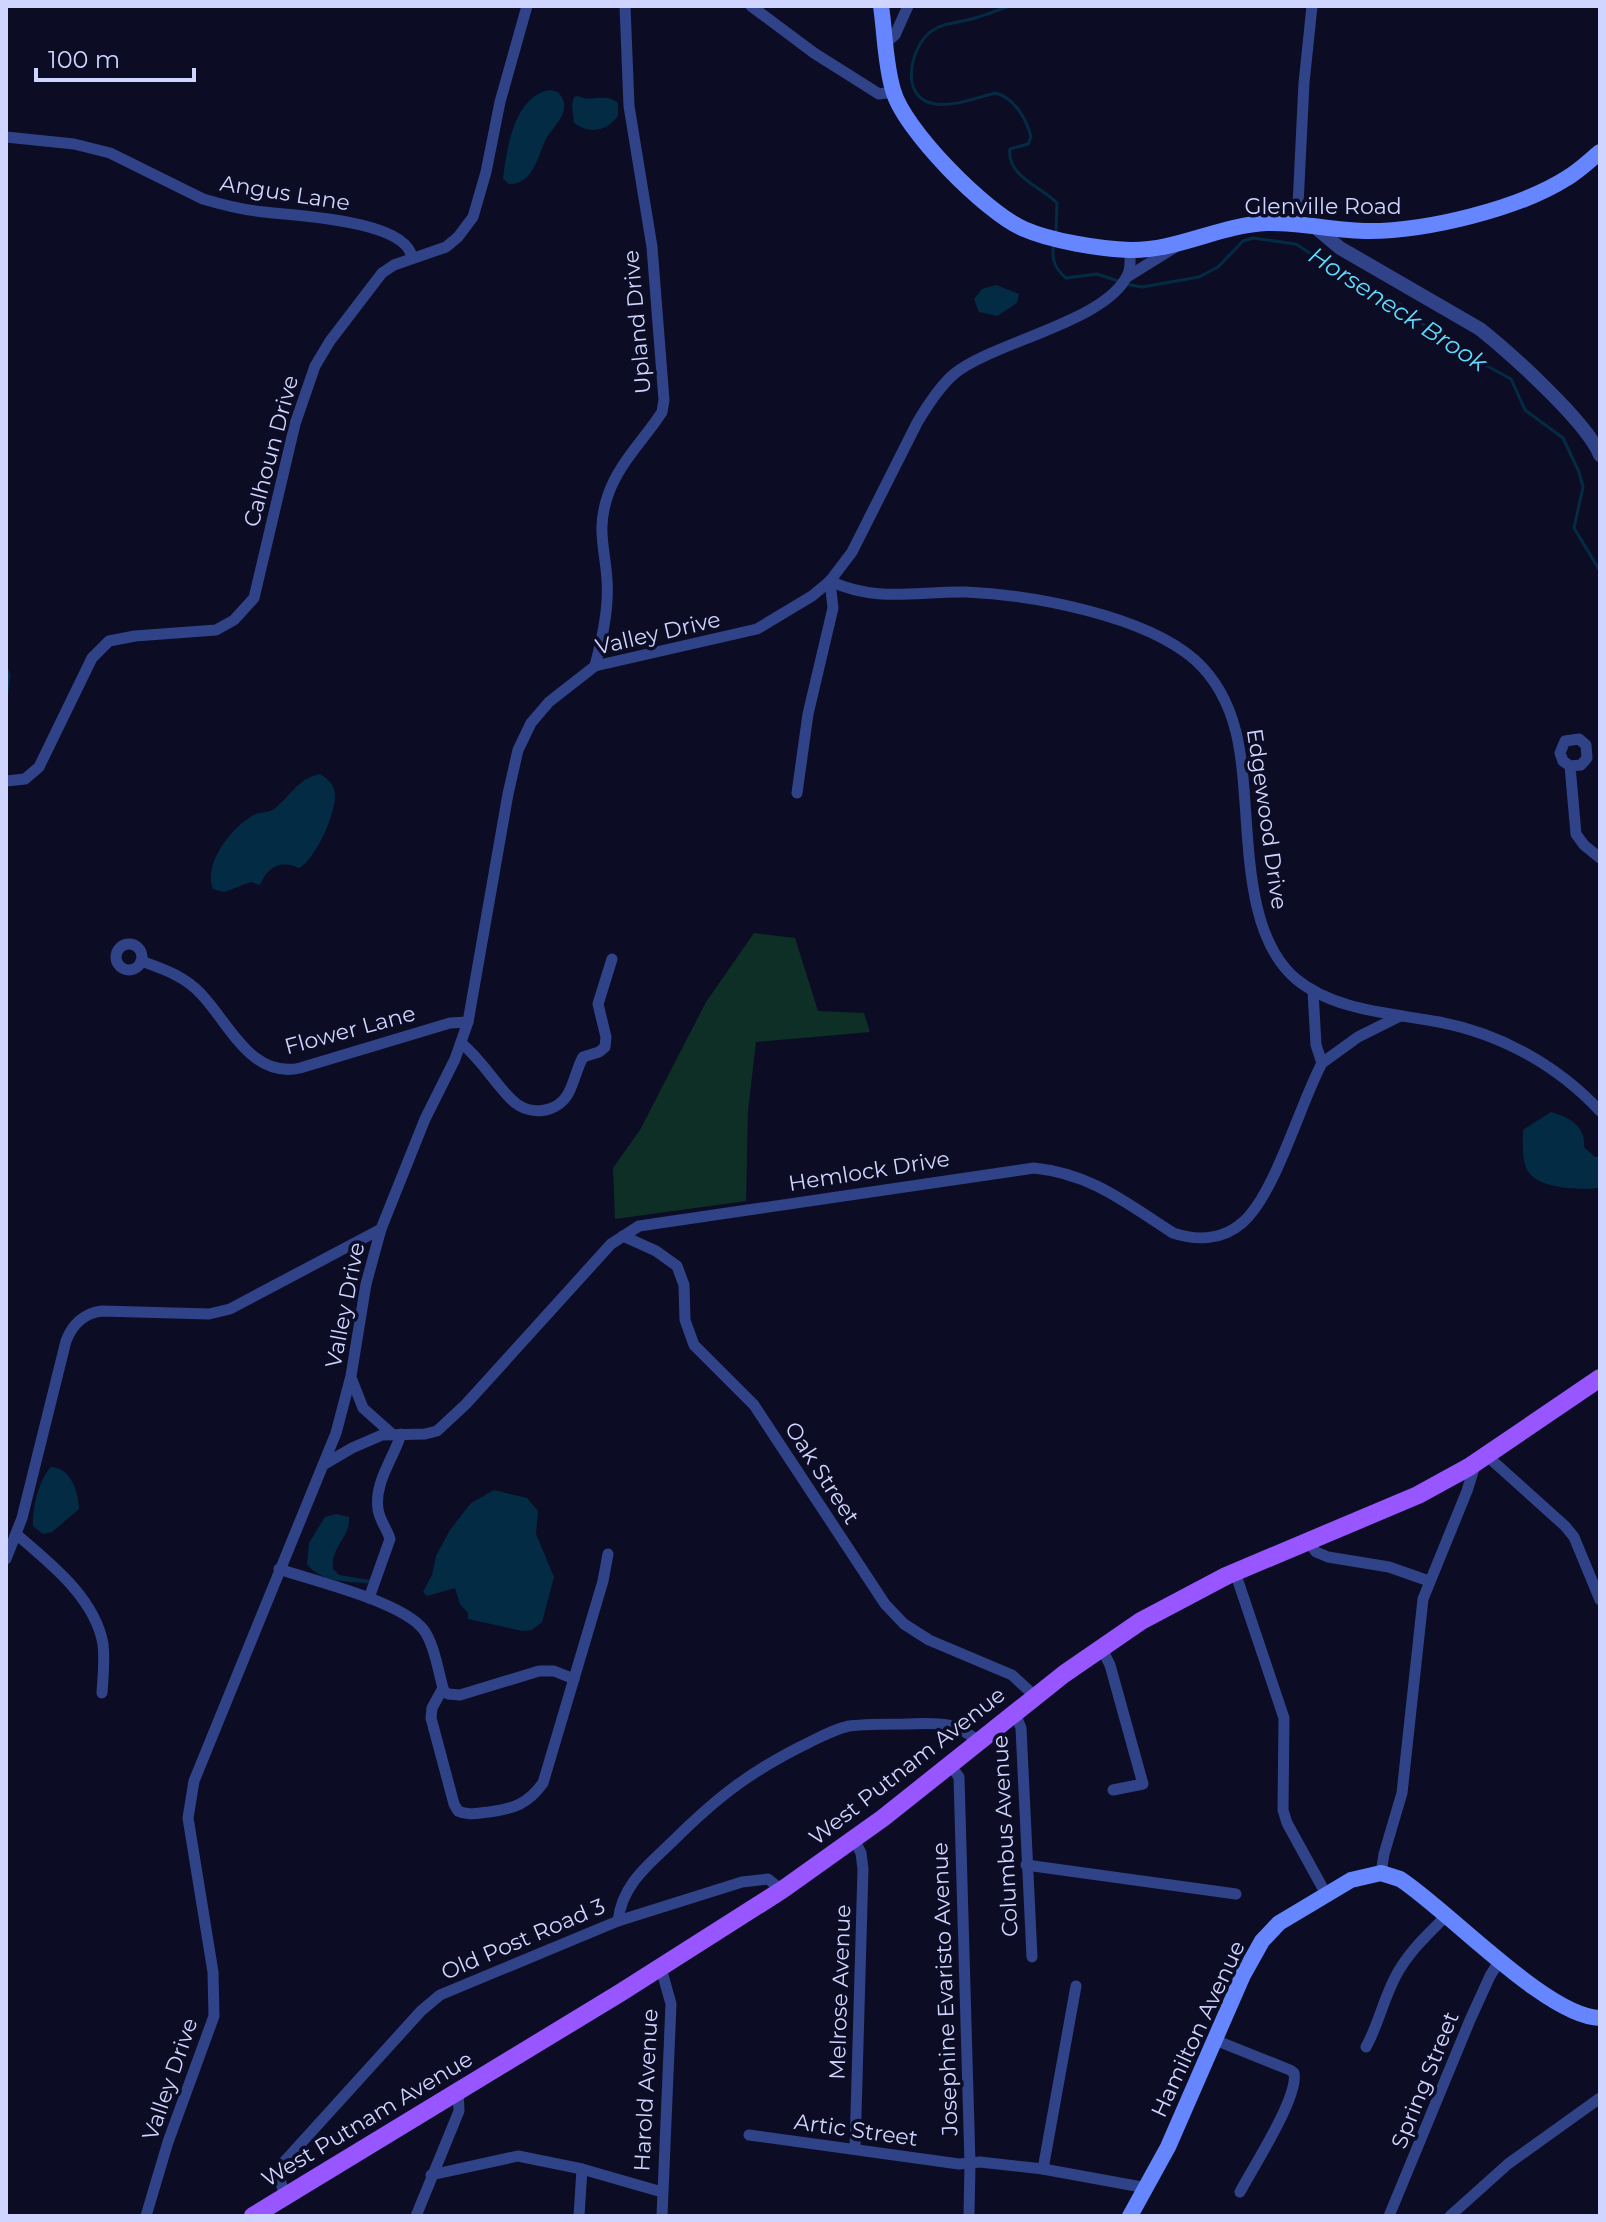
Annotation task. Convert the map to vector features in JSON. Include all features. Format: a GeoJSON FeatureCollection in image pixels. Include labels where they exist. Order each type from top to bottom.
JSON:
{"type":"FeatureCollection","features":[{"type":"Feature","properties":{"kind":"main road","name":"Glenville Road"},"geometry":{"type":"LineString","coordinates":[[881,6],[893,92],[907,119],[955,175],[1005,219],[1053,239],[1130,250],[1183,242],[1251,224],[1397,230],[1470,215],[1533,195],[1582,168],[1600,152]]}},
{"type":"Feature","properties":{"kind":"main road","name":"West Putnam Avenue"},"geometry":{"type":"LineString","coordinates":[[253,2216],[661,1968],[782,1890],[854,1839],[1101,1647],[1141,1621],[1235,1572],[1418,1495],[1481,1458],[1600,1378]]}},
{"type":"Feature","properties":{"kind":"main road","name":"Hamilton Avenue"},"geometry":{"type":"LineString","coordinates":[[1130,2216],[1168,2147],[1248,1965],[1262,1941],[1279,1923],[1326,1894],[1351,1880],[1381,1873]]}},
{"type":"Feature","properties":{"kind":"main road"},"geometry":{"type":"LineString","coordinates":[[1381,1873],[1407,1883],[1500,1960],[1576,2014],[1600,2018]]}},
{"type":"Feature","properties":{"kind":"street","name":"Calhoun Drive"},"geometry":{"type":"LineString","coordinates":[[6,781],[25,779],[39,767],[92,658],[109,641],[216,630],[234,620],[254,598],[295,424],[315,366],[330,341],[382,273],[394,265],[446,247],[473,217],[527,6]]}},
{"type":"Feature","properties":{"kind":"street","name":"Upland Drive"},"geometry":{"type":"LineString","coordinates":[[595,666],[607,602],[600,532],[607,497],[617,474],[662,412],[664,400],[652,247],[629,106],[625,6]]}},
{"type":"Feature","properties":{"kind":"street"},"geometry":{"type":"LineString","coordinates":[[751,6],[814,53],[879,94],[893,92]]}},
{"type":"Feature","properties":{"kind":"street"},"geometry":{"type":"LineString","coordinates":[[886,43],[895,35],[908,6]]}},
{"type":"Feature","properties":{"kind":"street"},"geometry":{"type":"LineString","coordinates":[[1297,225],[1304,83],[1312,6]]}},
{"type":"Feature","properties":{"kind":"street","name":"Angus Lane"},"geometry":{"type":"LineString","coordinates":[[6,137],[74,144],[110,153],[219,204],[262,212],[333,218],[356,224],[402,240],[408,244],[412,258]]}},
{"type":"Feature","properties":{"kind":"street"},"geometry":{"type":"LineString","coordinates":[[1315,227],[1340,248],[1459,315],[1499,344],[1588,434],[1600,455]]}},
{"type":"Feature","properties":{"kind":"street","name":"Valley Drive"},"geometry":{"type":"LineString","coordinates":[[146,2216],[168,2142],[214,2016],[213,1972],[188,1818],[194,1781],[344,1410],[366,1284],[381,1229],[468,1022],[508,794],[518,750],[531,723],[549,702],[595,666],[757,629],[812,596],[830,581],[852,552],[903,448],[929,403],[953,375],[990,354],[1084,314],[1122,282],[1183,242]]}},
{"type":"Feature","properties":{"kind":"street"},"geometry":{"type":"LineString","coordinates":[[1122,282],[1130,250]]}},
{"type":"Feature","properties":{"kind":"street"},"geometry":{"type":"LineString","coordinates":[[797,793],[808,714],[833,608],[830,581]]}},
{"type":"Feature","properties":{"kind":"street","name":"Edgewood Drive"},"geometry":{"type":"LineString","coordinates":[[830,581],[849,590],[880,596],[961,592],[1042,599],[1086,610],[1136,628],[1165,640],[1195,660],[1226,701],[1237,734],[1261,923],[1278,959],[1298,981],[1340,1003],[1464,1028],[1521,1050],[1569,1082],[1600,1111]]}},
{"type":"Feature","properties":{"kind":"street"},"geometry":{"type":"LineString","coordinates":[[1570,766],[1576,834],[1600,858]]}},
{"type":"Feature","properties":{"kind":"street"},"geometry":{"type":"LineString","coordinates":[[461,1043],[512,1101],[535,1112],[553,1109],[569,1093],[583,1057],[605,1047],[606,1037],[598,1004],[612,959]]}},
{"type":"Feature","properties":{"kind":"street","name":"Flower Lane"},"geometry":{"type":"LineString","coordinates":[[141,961],[174,973],[200,992],[240,1047],[278,1069],[300,1068],[450,1023],[468,1022]]}},
{"type":"Feature","properties":{"kind":"street"},"geometry":{"type":"LineString","coordinates":[[1313,991],[1316,1045],[1322,1063],[1358,1037],[1400,1016]]}},
{"type":"Feature","properties":{"kind":"street","name":"Hemlock Drive"},"geometry":{"type":"LineString","coordinates":[[322,1465],[352,1448],[396,1433],[425,1434],[445,1425],[611,1244],[639,1226],[1034,1168],[1064,1173],[1099,1185],[1173,1233],[1199,1239],[1228,1232],[1243,1223],[1263,1196],[1322,1063]]}},
{"type":"Feature","properties":{"kind":"street"},"geometry":{"type":"LineString","coordinates":[[6,1559],[16,1534],[66,1341],[77,1322],[102,1311],[209,1314],[230,1309],[381,1229]]}},
{"type":"Feature","properties":{"kind":"street","name":"Oak Street"},"geometry":{"type":"LineString","coordinates":[[623,1236],[656,1251],[677,1266],[684,1285],[685,1320],[694,1345],[754,1405],[885,1604],[904,1624],[929,1640],[1012,1675],[1036,1697]]}},
{"type":"Feature","properties":{"kind":"street"},"geometry":{"type":"LineString","coordinates":[[351,1376],[363,1408],[396,1433],[397,1449],[378,1486],[378,1511],[390,1539],[369,1598]]}},
{"type":"Feature","properties":{"kind":"street"},"geometry":{"type":"LineString","coordinates":[[1381,1873],[1402,1793],[1418,1625],[1429,1581],[1481,1458],[1565,1526],[1574,1537],[1600,1600]]}},
{"type":"Feature","properties":{"kind":"street"},"geometry":{"type":"LineString","coordinates":[[16,1534],[75,1589],[90,1609],[102,1642],[102,1693]]}},
{"type":"Feature","properties":{"kind":"street"},"geometry":{"type":"LineString","coordinates":[[1308,1541],[1316,1552],[1328,1557],[1389,1567],[1429,1581]]}},
{"type":"Feature","properties":{"kind":"street"},"geometry":{"type":"LineString","coordinates":[[443,1690],[432,1708],[431,1718],[458,1811],[469,1814],[515,1807],[536,1793],[543,1783],[603,1581],[608,1554]]}},
{"type":"Feature","properties":{"kind":"street"},"geometry":{"type":"LineString","coordinates":[[279,1569],[369,1598],[415,1621],[425,1632],[443,1690],[448,1694],[460,1695],[539,1671],[554,1671],[574,1679]]}},
{"type":"Feature","properties":{"kind":"street"},"geometry":{"type":"LineString","coordinates":[[1235,1572],[1284,1718],[1283,1810],[1326,1894]]}},
{"type":"Feature","properties":{"kind":"street"},"geometry":{"type":"LineString","coordinates":[[1101,1647],[1110,1665],[1143,1784],[1113,1790]]}},
{"type":"Feature","properties":{"kind":"street","name":"Columbus Avenue"},"geometry":{"type":"LineString","coordinates":[[1015,1713],[1021,1728],[1032,1957]]}},
{"type":"Feature","properties":{"kind":"street"},"geometry":{"type":"LineString","coordinates":[[618,1921],[622,1897],[634,1878],[711,1803],[746,1776],[794,1750],[850,1726],[938,1723],[965,1730],[979,1742]]}},
{"type":"Feature","properties":{"kind":"street","name":"Josephine Evaristo Avenue"},"geometry":{"type":"LineString","coordinates":[[950,1765],[959,1777],[969,2216]]}},
{"type":"Feature","properties":{"kind":"street","name":"Melrose Avenue"},"geometry":{"type":"LineString","coordinates":[[854,1839],[861,1853],[863,1869],[855,2149]]}},
{"type":"Feature","properties":{"kind":"street"},"geometry":{"type":"LineString","coordinates":[[1026,1865],[1236,1894]]}},
{"type":"Feature","properties":{"kind":"street","name":"Old Post Road 3"},"geometry":{"type":"LineString","coordinates":[[285,2197],[279,2176],[284,2162],[431,2002],[455,1987],[618,1921],[754,1879],[768,1879],[782,1890]]}},
{"type":"Feature","properties":{"kind":"street"},"geometry":{"type":"LineString","coordinates":[[1366,2047],[1379,2023],[1399,1969],[1446,1916]]}},
{"type":"Feature","properties":{"kind":"street","name":"Spring Street"},"geometry":{"type":"LineString","coordinates":[[1389,2216],[1470,2020],[1500,1960]]}},
{"type":"Feature","properties":{"kind":"street","name":"Harold Avenue"},"geometry":{"type":"LineString","coordinates":[[661,1968],[671,2004],[662,2216]]}},
{"type":"Feature","properties":{"kind":"street"},"geometry":{"type":"LineString","coordinates":[[1043,2169],[1076,1986]]}},
{"type":"Feature","properties":{"kind":"street"},"geometry":{"type":"LineString","coordinates":[[1215,2040],[1290,2070],[1296,2081],[1288,2104],[1240,2192]]}},
{"type":"Feature","properties":{"kind":"street"},"geometry":{"type":"LineString","coordinates":[[416,2216],[459,2111],[458,2091]]}},
{"type":"Feature","properties":{"kind":"street"},"geometry":{"type":"LineString","coordinates":[[1450,2216],[1508,2164],[1600,2098]]}},
{"type":"Feature","properties":{"kind":"street","name":"Artic Street"},"geometry":{"type":"LineString","coordinates":[[749,2135],[970,2164],[980,2162],[1043,2169],[1147,2188]]}},
{"type":"Feature","properties":{"kind":"street"},"geometry":{"type":"LineString","coordinates":[[431,2175],[518,2156],[582,2169],[662,2192]]}},
{"type":"Feature","properties":{"kind":"street"},"geometry":{"type":"LineString","coordinates":[[579,2216],[582,2169]]}},
{"type":"Feature","properties":{"kind":"green space"},"geometry":{"type":"Polygon","coordinates":[[[754,933],[795,938],[818,1011],[864,1013],[870,1032],[756,1042],[748,1111],[746,1201],[615,1219],[613,1168],[640,1130],[706,1002],[754,933]]]}},
{"type":"Feature","properties":{"kind":"water"},"geometry":{"type":"Polygon","coordinates":[[[550,90],[558,92],[563,100],[561,117],[547,137],[530,174],[517,183],[509,184],[503,179],[514,125],[528,102],[550,90]]]}},
{"type":"Feature","properties":{"kind":"water"},"geometry":{"type":"Polygon","coordinates":[[[574,97],[613,100],[618,103],[618,116],[598,130],[580,127],[574,123],[572,105],[574,97]]]}},
{"type":"Feature","properties":{"kind":"water"},"geometry":{"type":"Polygon","coordinates":[[[996,285],[1019,294],[1017,303],[997,316],[979,312],[974,299],[982,289],[996,285]]]}},
{"type":"Feature","properties":{"kind":"water"},"geometry":{"type":"Polygon","coordinates":[[[320,774],[333,787],[334,802],[324,835],[305,863],[299,868],[276,866],[260,885],[251,882],[224,892],[213,889],[211,879],[215,858],[236,829],[252,816],[272,810],[300,784],[320,774]]]}},
{"type":"Feature","properties":{"kind":"water"},"geometry":{"type":"Polygon","coordinates":[[[1551,1112],[1575,1123],[1582,1133],[1584,1147],[1595,1157],[1600,1156],[1599,1188],[1553,1186],[1536,1179],[1527,1170],[1523,1130],[1551,1112]]]}},
{"type":"Feature","properties":{"kind":"water"},"geometry":{"type":"Polygon","coordinates":[[[51,1467],[64,1471],[68,1476],[75,1488],[79,1509],[52,1532],[43,1534],[33,1526],[34,1511],[40,1486],[51,1467]]]}},
{"type":"Feature","properties":{"kind":"water"},"geometry":{"type":"Polygon","coordinates":[[[494,1490],[527,1498],[538,1511],[536,1534],[554,1577],[542,1622],[532,1630],[522,1631],[468,1619],[455,1588],[427,1596],[423,1592],[432,1575],[436,1556],[450,1530],[471,1503],[494,1490]]]}},
{"type":"Feature","properties":{"kind":"water"},"geometry":{"type":"Polygon","coordinates":[[[336,1514],[349,1517],[349,1524],[335,1554],[333,1569],[339,1575],[370,1580],[368,1583],[327,1578],[307,1564],[309,1543],[325,1517],[336,1514]]]}},
{"type":"Feature","properties":{"kind":"waterway","name":"Horseneck Brook"},"geometry":{"type":"LineString","coordinates":[[1011,6],[934,29],[917,51],[911,73],[912,84],[924,100],[935,104],[958,103],[996,93],[1014,105],[1023,116],[1031,137],[1028,144],[1010,149],[1010,158],[1019,174],[1057,203],[1056,232]]}},
{"type":"Feature","properties":{"kind":"waterway","name":"Horseneck Brook"},"geometry":{"type":"LineString","coordinates":[[1125,284],[1142,287],[1199,277],[1218,267],[1243,241],[1253,238],[1296,244],[1332,268],[1397,302],[1445,343],[1511,379],[1525,410],[1563,438],[1583,487],[1574,528],[1600,571]]}},
{"type":"Feature","properties":{"kind":"waterway","name":"Horseneck Brook"},"geometry":{"type":"LineString","coordinates":[[1054,243],[1054,262],[1066,278],[1097,274],[1118,281]]}},
{"type":"Feature","properties":{"kind":"waterway"},"geometry":{"type":"LineString","coordinates":[[6,667],[9,675],[6,699]]}}]}
